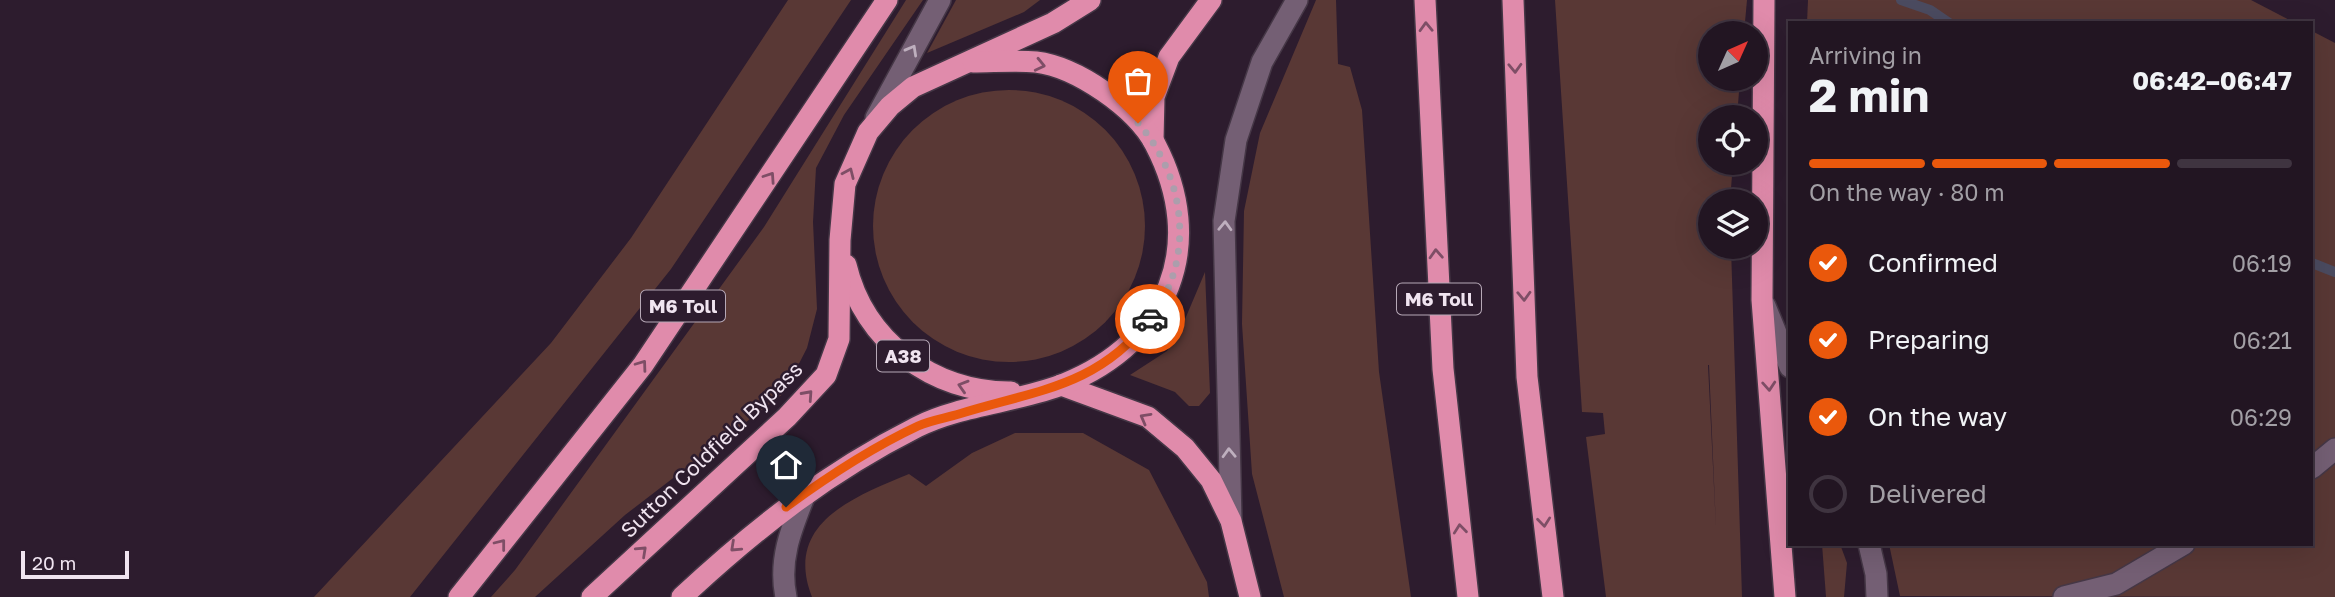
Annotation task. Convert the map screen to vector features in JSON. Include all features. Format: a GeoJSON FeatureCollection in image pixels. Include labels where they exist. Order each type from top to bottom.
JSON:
{"type":"FeatureCollection","features":[{"type":"Feature","properties":{"kind":"highway","name":"M6 Toll"},"geometry":{"type":"LineString","coordinates":[[459,597],[643,366],[887,0]]}},
{"type":"Feature","properties":{"kind":"highway","name":"Sutton Coldfield Bypass"},"geometry":{"type":"LineString","coordinates":[[592,597],[787,417],[826,375],[839,339],[840,240],[845,184],[868,132],[890,106],[913,88],[937,74],[973,62],[1053,23],[1090,0]]}},
{"type":"Feature","properties":{"kind":"highway","name":"Sutton Coldfield Bypass"},"geometry":{"type":"LineString","coordinates":[[1153,139],[1153,97],[1169,57],[1211,0]]}},
{"type":"Feature","properties":{"kind":"highway","name":"M6 Toll"},"geometry":{"type":"LineString","coordinates":[[1425,0],[1443,369],[1468,597]]}},
{"type":"Feature","properties":{"kind":"highway"},"geometry":{"type":"LineString","coordinates":[[1513,0],[1527,377],[1553,597]]}},
{"type":"Feature","properties":{"kind":"highway"},"geometry":{"type":"LineString","coordinates":[[1764,0],[1762,300],[1785,597]]}},
{"type":"Feature","properties":{"kind":"highway","name":"Sutton Coldfield Bypass"},"geometry":{"type":"LineString","coordinates":[[682,597],[747,536],[806,492],[919,426],[1061,385],[1102,366],[1133,340],[1159,307],[1172,281],[1180,249],[1179,211],[1170,173],[1153,139],[1123,107],[1091,82],[1038,62],[973,62]]}},
{"type":"Feature","properties":{"kind":"highway","name":"Sutton Coldfield Bypass"},"geometry":{"type":"LineString","coordinates":[[840,240],[851,286],[865,314],[888,344],[919,369],[964,388],[992,393],[1031,392]]}},
{"type":"Feature","properties":{"kind":"highway"},"geometry":{"type":"LineString","coordinates":[[1061,385],[1147,417],[1185,448],[1211,480],[1231,521],[1250,597]]}},
{"type":"Feature","properties":{"kind":"lane"},"geometry":{"type":"LineString","coordinates":[[868,132],[940,0]]}},
{"type":"Feature","properties":{"kind":"lane"},"geometry":{"type":"LineString","coordinates":[[1231,521],[1224,221],[1236,140],[1258,75],[1297,0]]}},
{"type":"Feature","properties":{"kind":"lane"},"geometry":{"type":"LineString","coordinates":[[1762,300],[1788,362]]}},
{"type":"Feature","properties":{"kind":"lane"},"geometry":{"type":"LineString","coordinates":[[2313,467],[2335,449]]}},
{"type":"Feature","properties":{"kind":"lane"},"geometry":{"type":"LineString","coordinates":[[786,597],[782,580],[787,538],[806,492]]}},
{"type":"Feature","properties":{"kind":"lane"},"geometry":{"type":"LineString","coordinates":[[1869,546],[1876,573],[1877,597]]}},
{"type":"Feature","properties":{"kind":"lane"},"geometry":{"type":"LineString","coordinates":[[2064,597],[2116,584],[2181,546]]}},
{"type":"Feature","properties":{"kind":"shaded area"},"geometry":{"type":"Polygon","coordinates":[[[788,0],[851,0],[671,269],[410,597],[314,597],[551,343],[631,238],[788,0]]]}},
{"type":"Feature","properties":{"kind":"shaded area"},"geometry":{"type":"Polygon","coordinates":[[[906,0],[923,0],[844,115],[816,168],[813,222],[817,309],[807,348],[784,393],[625,515],[535,597],[491,597],[515,570],[764,227],[906,0]]]}},
{"type":"Feature","properties":{"kind":"shaded area"},"geometry":{"type":"Polygon","coordinates":[[[956,0],[1040,0],[1024,12],[927,53],[956,0]]]}},
{"type":"Feature","properties":{"kind":"shaded area"},"geometry":{"type":"Polygon","coordinates":[[[1316,0],[1336,0],[1338,64],[1350,67],[1362,110],[1379,372],[1411,597],[1284,597],[1252,474],[1242,324],[1244,211],[1260,133],[1316,0]]]}},
{"type":"Feature","properties":{"kind":"shaded area"},"geometry":{"type":"Polygon","coordinates":[[[1555,0],[1747,0],[1745,21],[1698,21],[1698,91],[1739,91],[1738,105],[1698,105],[1698,175],[1732,175],[1731,189],[1698,189],[1698,259],[1731,259],[1742,597],[1606,597],[1586,437],[1605,434],[1603,413],[1582,412],[1555,0]],[[1708,365],[1716,528],[1709,365],[1708,365]]]}},
{"type":"Feature","properties":{"kind":"shaded area"},"geometry":{"type":"Polygon","coordinates":[[[1808,0],[2251,0],[2291,21],[1807,21],[1808,0]]]}},
{"type":"Feature","properties":{"kind":"shaded area"},"geometry":{"type":"Polygon","coordinates":[[[2313,32],[2335,43],[2335,597],[1900,596],[1889,546],[2313,546],[2313,32]]]}},
{"type":"Feature","properties":{"kind":"shaded area"},"geometry":{"type":"Polygon","coordinates":[[[1009,90],[1036,93],[1061,100],[1085,113],[1105,130],[1122,150],[1135,174],[1142,199],[1145,226],[1142,253],[1135,278],[1122,302],[1105,322],[1085,339],[1061,352],[1036,359],[1009,362],[982,359],[957,352],[933,339],[913,322],[896,302],[883,278],[876,253],[873,226],[876,199],[883,174],[896,150],[913,130],[933,113],[957,100],[982,93],[1009,90]]]}},
{"type":"Feature","properties":{"kind":"shaded area"},"geometry":{"type":"Polygon","coordinates":[[[1205,272],[1210,393],[1199,406],[1189,406],[1175,392],[1130,375],[1167,351],[1183,324],[1205,272]]]}},
{"type":"Feature","properties":{"kind":"shaded area"},"geometry":{"type":"Polygon","coordinates":[[[1015,433],[1083,433],[1149,470],[1207,582],[1209,597],[812,597],[806,571],[807,550],[815,532],[829,516],[846,504],[909,474],[926,486],[972,453],[1015,433]]]}},
{"type":"Feature","properties":{"kind":"shaded area"},"geometry":{"type":"Polygon","coordinates":[[[1822,546],[1841,546],[1847,563],[1844,597],[1826,597],[1822,546]]]}},
{"type":"Feature","properties":{"kind":"waterway"},"geometry":{"type":"LineString","coordinates":[[1901,0],[1930,10],[1946,21]]}},
{"type":"Feature","properties":{"kind":"waterway"},"geometry":{"type":"LineString","coordinates":[[2313,263],[2335,272]]}},
{"type":"Feature","properties":{"kind":"way so far"},"geometry":{"type":"LineString","coordinates":[[1138,123],[1153,139],[1170,173],[1179,211],[1180,249],[1172,281],[1150,319]]}},
{"type":"Feature","properties":{"kind":"route"},"geometry":{"type":"LineString","coordinates":[[786,507],[850,465],[919,426],[1061,385],[1102,366],[1133,340],[1150,319]]}}]}
